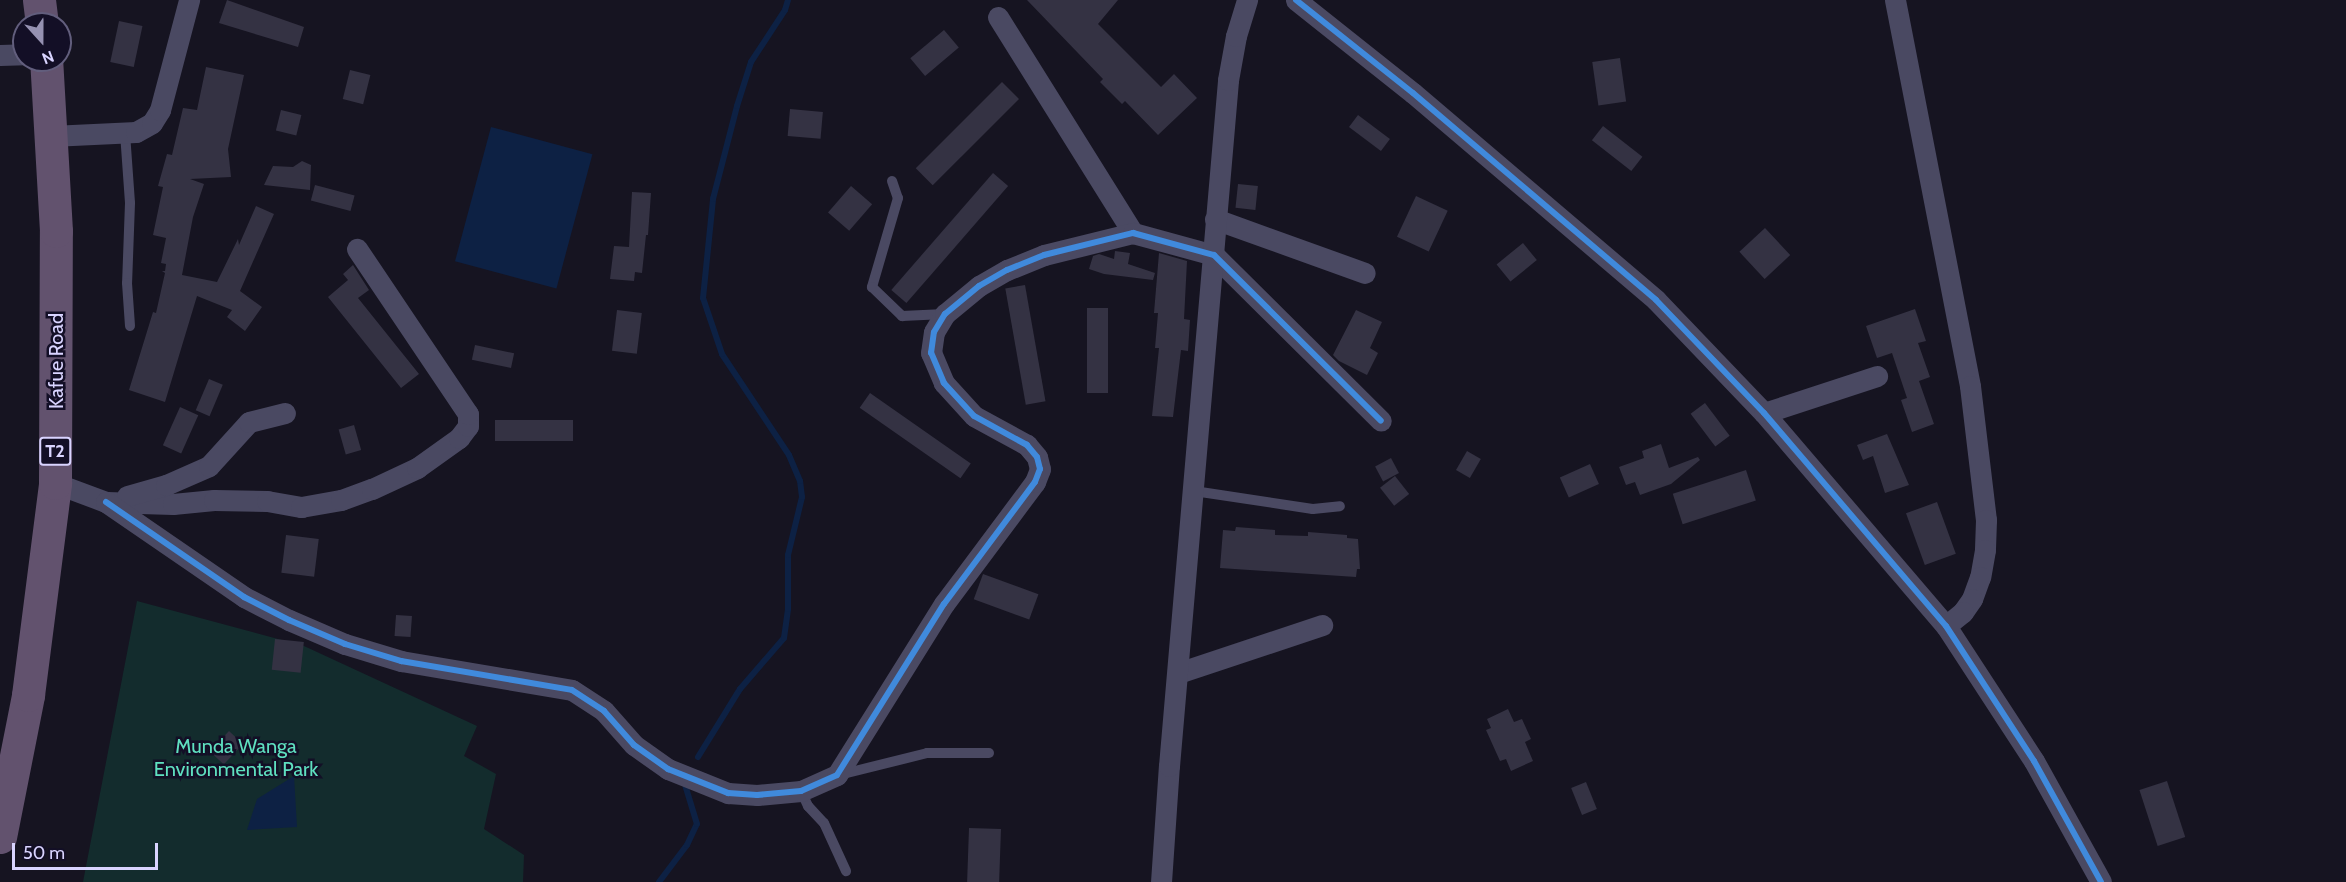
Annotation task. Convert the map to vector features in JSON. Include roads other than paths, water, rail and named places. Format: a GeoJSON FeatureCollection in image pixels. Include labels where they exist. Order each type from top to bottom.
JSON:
{"type":"FeatureCollection","features":[{"type":"Feature","properties":{"kind":"highway","name":"Kafue Road"},"geometry":{"type":"LineString","coordinates":[[0,837],[28,696],[55,483],[57,330],[47,72]]}},
{"type":"Feature","properties":{"kind":"street"},"geometry":{"type":"LineString","coordinates":[[51,136],[136,132],[152,123],[160,110],[189,0]]}},
{"type":"Feature","properties":{"kind":"street"},"geometry":{"type":"LineString","coordinates":[[1161,882],[1228,80],[1236,36],[1248,0]]}},
{"type":"Feature","properties":{"kind":"street"},"geometry":{"type":"LineString","coordinates":[[1296,0],[1413,93],[1656,300],[1764,413],[1855,516],[1946,626],[2034,760],[2101,882]]}},
{"type":"Feature","properties":{"kind":"street"},"geometry":{"type":"LineString","coordinates":[[1896,0],[1970,386],[1986,520],[1983,559],[1972,599],[1963,612],[1946,626]]}},
{"type":"Feature","properties":{"kind":"street"},"geometry":{"type":"LineString","coordinates":[[998,18],[1133,232]]}},
{"type":"Feature","properties":{"kind":"street"},"geometry":{"type":"LineString","coordinates":[[1215,219],[1365,273]]}},
{"type":"Feature","properties":{"kind":"street"},"geometry":{"type":"LineString","coordinates":[[55,483],[106,502],[244,597],[345,644],[401,661],[572,690],[604,711],[634,745],[668,769],[728,793],[757,795],[801,791],[837,775],[944,604],[1035,482],[1040,470],[1037,457],[1027,446],[974,416],[944,383],[931,353],[934,332],[945,314],[980,286],[1007,270],[1044,255],[1133,232],[1214,255],[1381,421]]}},
{"type":"Feature","properties":{"kind":"street"},"geometry":{"type":"LineString","coordinates":[[106,502],[173,504],[214,500],[267,501],[301,507],[341,500],[417,468],[459,438],[468,426],[468,414],[357,249]]}},
{"type":"Feature","properties":{"kind":"street"},"geometry":{"type":"LineString","coordinates":[[1764,413],[1877,376]]}},
{"type":"Feature","properties":{"kind":"street"},"geometry":{"type":"LineString","coordinates":[[106,502],[166,485],[209,466],[249,422],[285,413]]}},
{"type":"Feature","properties":{"kind":"street"},"geometry":{"type":"LineString","coordinates":[[1178,673],[1322,625]]}},
{"type":"Feature","properties":{"kind":"lane"},"geometry":{"type":"LineString","coordinates":[[125,133],[130,203],[127,283],[130,326]]}},
{"type":"Feature","properties":{"kind":"lane"},"geometry":{"type":"LineString","coordinates":[[892,181],[898,198],[872,287],[902,316],[945,314]]}},
{"type":"Feature","properties":{"kind":"lane"},"geometry":{"type":"LineString","coordinates":[[1194,491],[1313,509],[1340,506]]}},
{"type":"Feature","properties":{"kind":"lane"},"geometry":{"type":"LineString","coordinates":[[837,775],[927,753],[989,753]]}},
{"type":"Feature","properties":{"kind":"lane"},"geometry":{"type":"LineString","coordinates":[[801,791],[808,806],[824,823],[846,871]]}},
{"type":"Feature","properties":{"kind":"water"},"geometry":{"type":"Polygon","coordinates":[[[491,127],[592,154],[556,288],[455,261],[491,127]]]}},
{"type":"Feature","properties":{"kind":"water"},"geometry":{"type":"Polygon","coordinates":[[[294,776],[297,827],[247,830],[257,799],[294,776]]]}},
{"type":"Feature","properties":{"kind":"waterway"},"geometry":{"type":"LineString","coordinates":[[698,757],[740,689],[784,638],[788,609],[788,555],[802,497],[800,481],[789,455],[722,354],[703,298],[713,199],[737,106],[751,62],[785,10],[788,0]]}},
{"type":"Feature","properties":{"kind":"waterway"},"geometry":{"type":"LineString","coordinates":[[659,882],[687,845],[697,824],[686,787]]}},
{"type":"Feature","properties":{"kind":"park label","name":"Munda Wanga Environmental Park"},"geometry":{"type":"Point","coordinates":[236,758]}}]}
